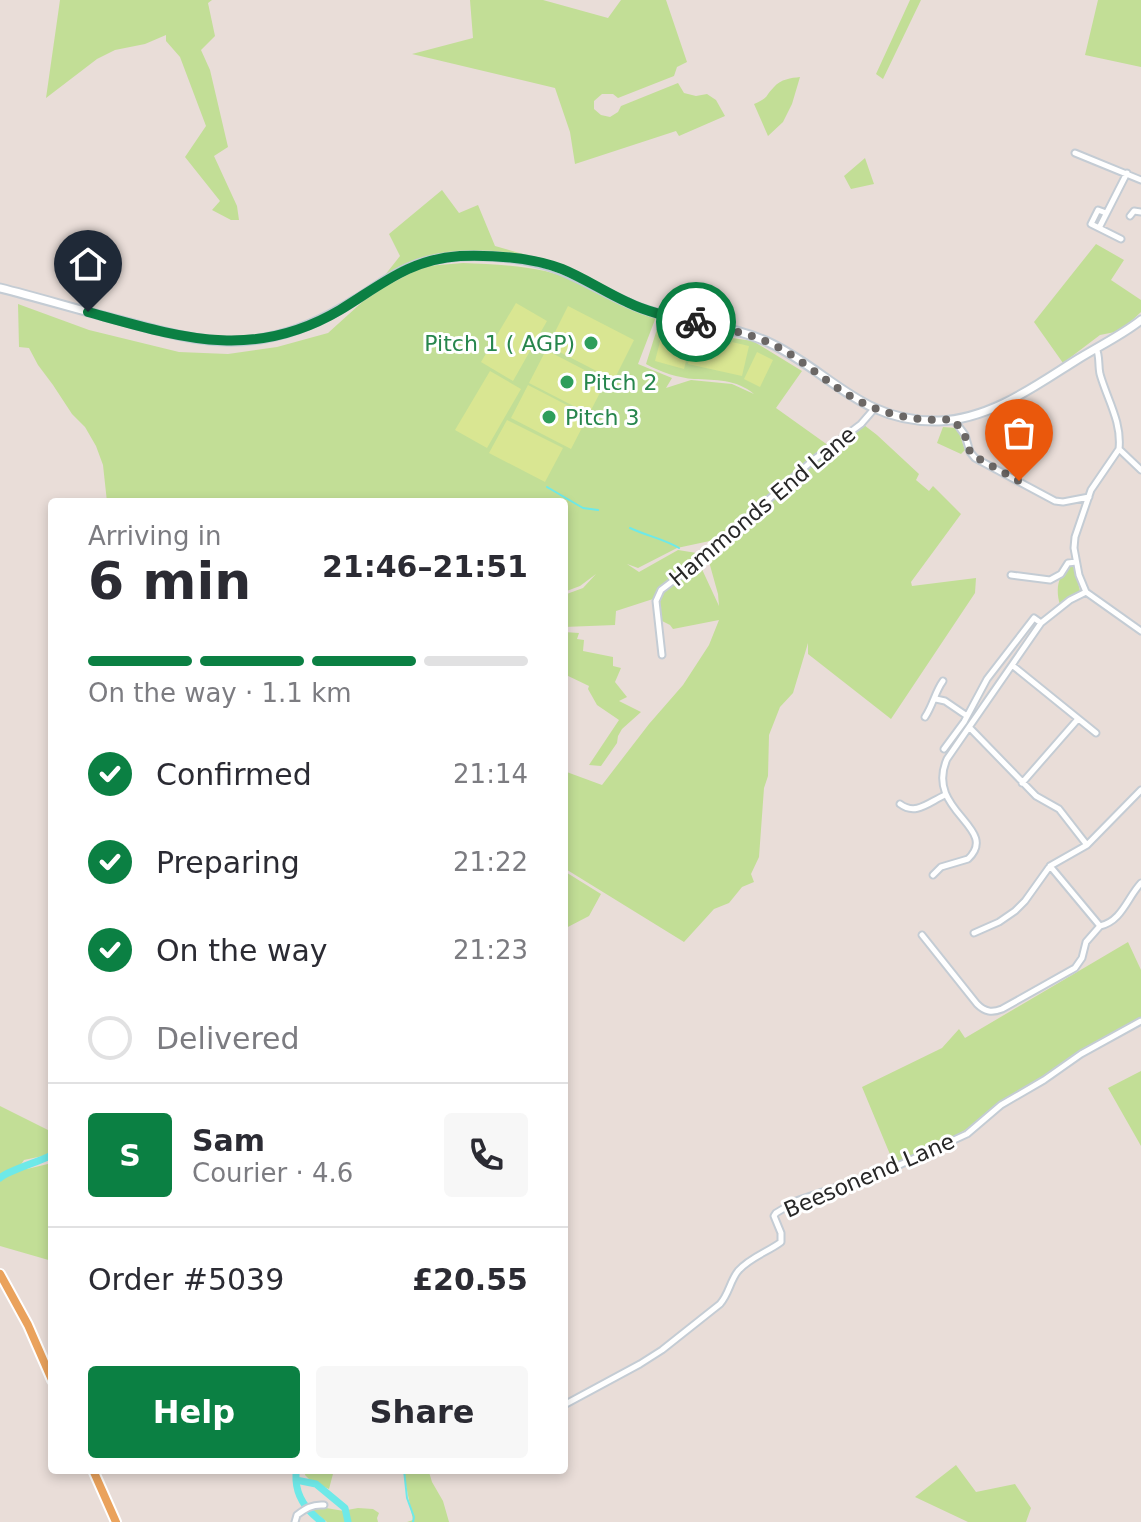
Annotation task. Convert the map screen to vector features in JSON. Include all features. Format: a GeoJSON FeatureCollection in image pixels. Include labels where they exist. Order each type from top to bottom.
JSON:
{"type":"FeatureCollection","features":[{"type":"Feature","properties":{"kind":"main road"},"geometry":{"type":"LineString","coordinates":[[0,288],[181,336],[236,342],[276,336],[315,323],[394,275],[423,262],[458,256],[522,260],[561,269],[651,312],[760,339],[874,409],[905,418],[927,420],[969,417],[1004,404],[1141,320]]}},
{"type":"Feature","properties":{"kind":"main road"},"geometry":{"type":"LineString","coordinates":[[0,1274],[28,1325],[48,1371]]}},
{"type":"Feature","properties":{"kind":"main road"},"geometry":{"type":"LineString","coordinates":[[95,1474],[116,1522]]}},
{"type":"Feature","properties":{"kind":"street"},"geometry":{"type":"LineString","coordinates":[[1075,153],[1141,180]]}},
{"type":"Feature","properties":{"kind":"street"},"geometry":{"type":"LineString","coordinates":[[1121,239],[1091,224],[1098,210],[1106,213],[1127,173]]}},
{"type":"Feature","properties":{"kind":"street"},"geometry":{"type":"LineString","coordinates":[[1130,216],[1134,211],[1141,212]]}},
{"type":"Feature","properties":{"kind":"street"},"geometry":{"type":"LineString","coordinates":[[1096,348],[1100,371],[1120,432],[1119,449],[1089,497],[1074,539],[1076,562],[1086,592],[1141,631]]}},
{"type":"Feature","properties":{"kind":"street","name":"Hammonds End Lane"},"geometry":{"type":"LineString","coordinates":[[662,655],[656,601],[661,590],[690,569],[812,461],[861,424],[874,409]]}},
{"type":"Feature","properties":{"kind":"street"},"geometry":{"type":"LineString","coordinates":[[965,435],[969,417]]}},
{"type":"Feature","properties":{"kind":"street"},"geometry":{"type":"LineString","coordinates":[[953,419],[965,435],[975,458],[1055,501],[1089,497]]}},
{"type":"Feature","properties":{"kind":"street"},"geometry":{"type":"LineString","coordinates":[[1119,449],[1141,470]]}},
{"type":"Feature","properties":{"kind":"street"},"geometry":{"type":"LineString","coordinates":[[1011,575],[1050,580],[1061,574],[1068,563],[1076,562]]}},
{"type":"Feature","properties":{"kind":"street"},"geometry":{"type":"LineString","coordinates":[[933,875],[941,867],[968,859],[977,846],[973,830],[945,795],[943,767],[947,759],[1041,623],[1070,600],[1086,592]]}},
{"type":"Feature","properties":{"kind":"street"},"geometry":{"type":"LineString","coordinates":[[944,749],[987,679],[1034,618],[1041,623]]}},
{"type":"Feature","properties":{"kind":"street"},"geometry":{"type":"LineString","coordinates":[[1012,665],[1096,733]]}},
{"type":"Feature","properties":{"kind":"street"},"geometry":{"type":"LineString","coordinates":[[925,717],[943,681]]}},
{"type":"Feature","properties":{"kind":"street"},"geometry":{"type":"LineString","coordinates":[[936,699],[945,701],[965,719],[1036,796],[1059,809],[1087,845]]}},
{"type":"Feature","properties":{"kind":"street"},"geometry":{"type":"LineString","coordinates":[[1022,783],[1078,719]]}},
{"type":"Feature","properties":{"kind":"street"},"geometry":{"type":"LineString","coordinates":[[974,933],[1015,911],[1050,866],[1087,845],[1141,790]]}},
{"type":"Feature","properties":{"kind":"street"},"geometry":{"type":"LineString","coordinates":[[900,804],[916,810],[945,795]]}},
{"type":"Feature","properties":{"kind":"street"},"geometry":{"type":"LineString","coordinates":[[1050,866],[1100,926]]}},
{"type":"Feature","properties":{"kind":"street"},"geometry":{"type":"LineString","coordinates":[[922,935],[977,1004],[984,1010],[994,1012],[1075,968],[1082,958],[1086,942],[1100,926],[1107,925],[1123,911],[1141,883]]}},
{"type":"Feature","properties":{"kind":"street","name":"Beesonend Lane"},"geometry":{"type":"LineString","coordinates":[[568,1403],[662,1350],[720,1304],[727,1297],[737,1272],[753,1258],[781,1242],[774,1216],[776,1213],[796,1201],[893,1168],[967,1134],[1001,1105],[1081,1054],[1141,1021]]}},
{"type":"Feature","properties":{"kind":"street"},"geometry":{"type":"LineString","coordinates":[[296,1519],[306,1509],[324,1505]]}},
{"type":"Feature","properties":{"kind":"green space"},"geometry":{"type":"Polygon","coordinates":[[[60,0],[212,0],[208,3],[215,36],[201,50],[210,70],[228,147],[214,156],[237,206],[239,220],[231,220],[212,210],[220,201],[185,157],[206,126],[180,57],[166,41],[166,35],[145,44],[115,50],[97,59],[46,98],[60,0]]]}},
{"type":"Feature","properties":{"kind":"green space"},"geometry":{"type":"Polygon","coordinates":[[[470,0],[543,0],[608,18],[621,0],[666,0],[687,62],[677,67],[674,76],[618,98],[613,94],[602,94],[594,101],[594,109],[610,117],[621,106],[678,83],[684,93],[696,96],[707,94],[716,100],[725,116],[679,136],[676,131],[575,164],[570,132],[555,88],[412,54],[473,38],[470,0]]]}},
{"type":"Feature","properties":{"kind":"green space"},"geometry":{"type":"Polygon","coordinates":[[[910,0],[921,0],[883,79],[876,74],[910,0]]]}},
{"type":"Feature","properties":{"kind":"green space"},"geometry":{"type":"Polygon","coordinates":[[[1098,0],[1141,0],[1141,67],[1085,55],[1098,0]]]}},
{"type":"Feature","properties":{"kind":"green space"},"geometry":{"type":"Polygon","coordinates":[[[800,77],[783,122],[768,136],[754,104],[765,98],[780,82],[800,77]]]}},
{"type":"Feature","properties":{"kind":"green space"},"geometry":{"type":"Polygon","coordinates":[[[865,158],[874,184],[851,189],[844,176],[865,158]]]}},
{"type":"Feature","properties":{"kind":"green space"},"geometry":{"type":"Polygon","coordinates":[[[442,190],[459,213],[478,205],[495,246],[537,258],[480,254],[399,269],[385,275],[400,256],[389,234],[442,190]]]}},
{"type":"Feature","properties":{"kind":"green space"},"geometry":{"type":"Polygon","coordinates":[[[1096,244],[1124,260],[1111,280],[1141,300],[1141,312],[1125,327],[1100,335],[1063,363],[1034,322],[1096,244]]]}},
{"type":"Feature","properties":{"kind":"green space"},"geometry":{"type":"Polygon","coordinates":[[[494,264],[545,271],[587,285],[656,317],[638,364],[672,378],[666,388],[691,380],[732,384],[754,394],[733,383],[682,377],[646,364],[658,318],[711,335],[753,341],[802,371],[776,408],[832,448],[864,425],[919,474],[916,480],[929,491],[933,486],[961,514],[911,582],[912,586],[976,578],[975,593],[891,719],[808,654],[808,643],[793,693],[780,707],[769,735],[759,857],[751,874],[754,882],[742,887],[729,903],[714,909],[684,942],[568,870],[568,772],[602,785],[683,685],[709,645],[719,620],[673,629],[660,620],[658,603],[661,593],[700,565],[719,606],[706,551],[719,539],[677,548],[638,568],[627,564],[639,572],[678,550],[703,554],[661,587],[653,599],[616,611],[615,625],[568,627],[568,594],[583,588],[596,574],[568,590],[568,498],[107,498],[103,465],[85,427],[72,414],[29,348],[19,347],[18,304],[89,330],[179,352],[228,354],[277,347],[328,333],[370,295],[427,266],[494,264]]]}},
{"type":"Feature","properties":{"kind":"green space"},"geometry":{"type":"Polygon","coordinates":[[[516,303],[547,321],[513,381],[481,362],[516,303]]]}},
{"type":"Feature","properties":{"kind":"green space","name":"Pitch 1 ( AGP)"},"geometry":{"type":"Polygon","coordinates":[[[568,306],[634,340],[614,380],[548,346],[568,306]]]}},
{"type":"Feature","properties":{"kind":"green space"},"geometry":{"type":"Polygon","coordinates":[[[664,326],[693,333],[684,369],[655,361],[664,326]]]}},
{"type":"Feature","properties":{"kind":"green space"},"geometry":{"type":"Polygon","coordinates":[[[695,335],[749,346],[742,376],[688,364],[695,335]]]}},
{"type":"Feature","properties":{"kind":"green space","name":"Pitch 2"},"geometry":{"type":"Polygon","coordinates":[[[546,350],[606,381],[589,414],[529,383],[546,350]]]}},
{"type":"Feature","properties":{"kind":"green space"},"geometry":{"type":"Polygon","coordinates":[[[757,352],[773,360],[760,387],[744,379],[757,352]]]}},
{"type":"Feature","properties":{"kind":"green space"},"geometry":{"type":"Polygon","coordinates":[[[490,371],[521,389],[487,448],[455,430],[490,371]]]}},
{"type":"Feature","properties":{"kind":"green space","name":"Pitch 3"},"geometry":{"type":"Polygon","coordinates":[[[528,385],[588,416],[571,449],[511,418],[528,385]]]}},
{"type":"Feature","properties":{"kind":"green space"},"geometry":{"type":"Polygon","coordinates":[[[507,420],[563,448],[545,482],[489,453],[507,420]]]}},
{"type":"Feature","properties":{"kind":"green space"},"geometry":{"type":"Polygon","coordinates":[[[943,427],[958,430],[965,450],[961,454],[937,443],[943,427]]]}},
{"type":"Feature","properties":{"kind":"green space"},"geometry":{"type":"Polygon","coordinates":[[[1072,565],[1080,591],[1060,605],[1059,582],[1072,565]]]}},
{"type":"Feature","properties":{"kind":"green space"},"geometry":{"type":"Polygon","coordinates":[[[568,632],[579,633],[577,639],[584,640],[583,651],[613,657],[613,666],[621,668],[615,682],[627,697],[619,701],[641,712],[622,729],[617,743],[601,766],[589,765],[619,720],[597,705],[589,686],[568,676],[568,632]]]}},
{"type":"Feature","properties":{"kind":"green space"},"geometry":{"type":"Polygon","coordinates":[[[568,873],[601,894],[589,916],[568,927],[568,873]]]}},
{"type":"Feature","properties":{"kind":"green space"},"geometry":{"type":"Polygon","coordinates":[[[1128,942],[1141,970],[1141,1018],[1069,1058],[1001,1102],[969,1128],[894,1164],[862,1087],[942,1048],[959,1029],[965,1038],[1128,942]]]}},
{"type":"Feature","properties":{"kind":"green space"},"geometry":{"type":"Polygon","coordinates":[[[1141,1071],[1141,1146],[1108,1088],[1141,1071]]]}},
{"type":"Feature","properties":{"kind":"green space"},"geometry":{"type":"Polygon","coordinates":[[[0,1106],[48,1130],[48,1155],[24,1160],[20,1166],[27,1169],[48,1164],[48,1260],[0,1246],[0,1106]]]}},
{"type":"Feature","properties":{"kind":"green space"},"geometry":{"type":"Polygon","coordinates":[[[956,1465],[976,1492],[1015,1484],[1031,1508],[1026,1522],[968,1522],[915,1497],[956,1465]]]}},
{"type":"Feature","properties":{"kind":"green space"},"geometry":{"type":"Polygon","coordinates":[[[305,1474],[333,1474],[329,1489],[305,1474]]]}},
{"type":"Feature","properties":{"kind":"green space"},"geometry":{"type":"Polygon","coordinates":[[[404,1474],[430,1474],[449,1522],[407,1522],[413,1520],[404,1474]]]}},
{"type":"Feature","properties":{"kind":"green space"},"geometry":{"type":"Polygon","coordinates":[[[310,1508],[344,1511],[347,1522],[327,1522],[310,1508]]]}},
{"type":"Feature","properties":{"kind":"green space"},"geometry":{"type":"Polygon","coordinates":[[[373,1509],[379,1513],[378,1522],[349,1522],[347,1510],[373,1509]]]}},
{"type":"Feature","properties":{"kind":"waterway"},"geometry":{"type":"LineString","coordinates":[[547,487],[566,498]]}},
{"type":"Feature","properties":{"kind":"waterway"},"geometry":{"type":"LineString","coordinates":[[568,499],[583,508],[598,510]]}},
{"type":"Feature","properties":{"kind":"waterway"},"geometry":{"type":"LineString","coordinates":[[630,528],[679,548]]}},
{"type":"Feature","properties":{"kind":"waterway"},"geometry":{"type":"LineString","coordinates":[[0,1178],[48,1157]]}},
{"type":"Feature","properties":{"kind":"waterway"},"geometry":{"type":"LineString","coordinates":[[296,1474],[296,1480],[316,1484],[345,1508],[348,1522]]}},
{"type":"Feature","properties":{"kind":"waterway"},"geometry":{"type":"LineString","coordinates":[[404,1474],[413,1522]]}},
{"type":"Feature","properties":{"kind":"waterway"},"geometry":{"type":"LineString","coordinates":[[296,1480],[304,1504],[322,1522]]}},
{"type":"Feature","properties":{"kind":"way so far"},"geometry":{"type":"LineString","coordinates":[[696,322],[749,335],[776,346],[874,409],[905,418],[953,419],[965,435],[967,446],[975,458],[1019,481]]}},
{"type":"Feature","properties":{"kind":"place","name":"Pitch 1 ( AGP)"},"geometry":{"type":"Point","coordinates":[591,343]}},
{"type":"Feature","properties":{"kind":"place","name":"Pitch 2"},"geometry":{"type":"Point","coordinates":[567,382]}},
{"type":"Feature","properties":{"kind":"place","name":"Pitch 3"},"geometry":{"type":"Point","coordinates":[549,417]}},
{"type":"Feature","properties":{"kind":"route"},"geometry":{"type":"LineString","coordinates":[[88,312],[190,338],[236,342],[261,339],[315,323],[394,275],[423,262],[476,256],[550,265],[642,309],[696,322]]}}]}
